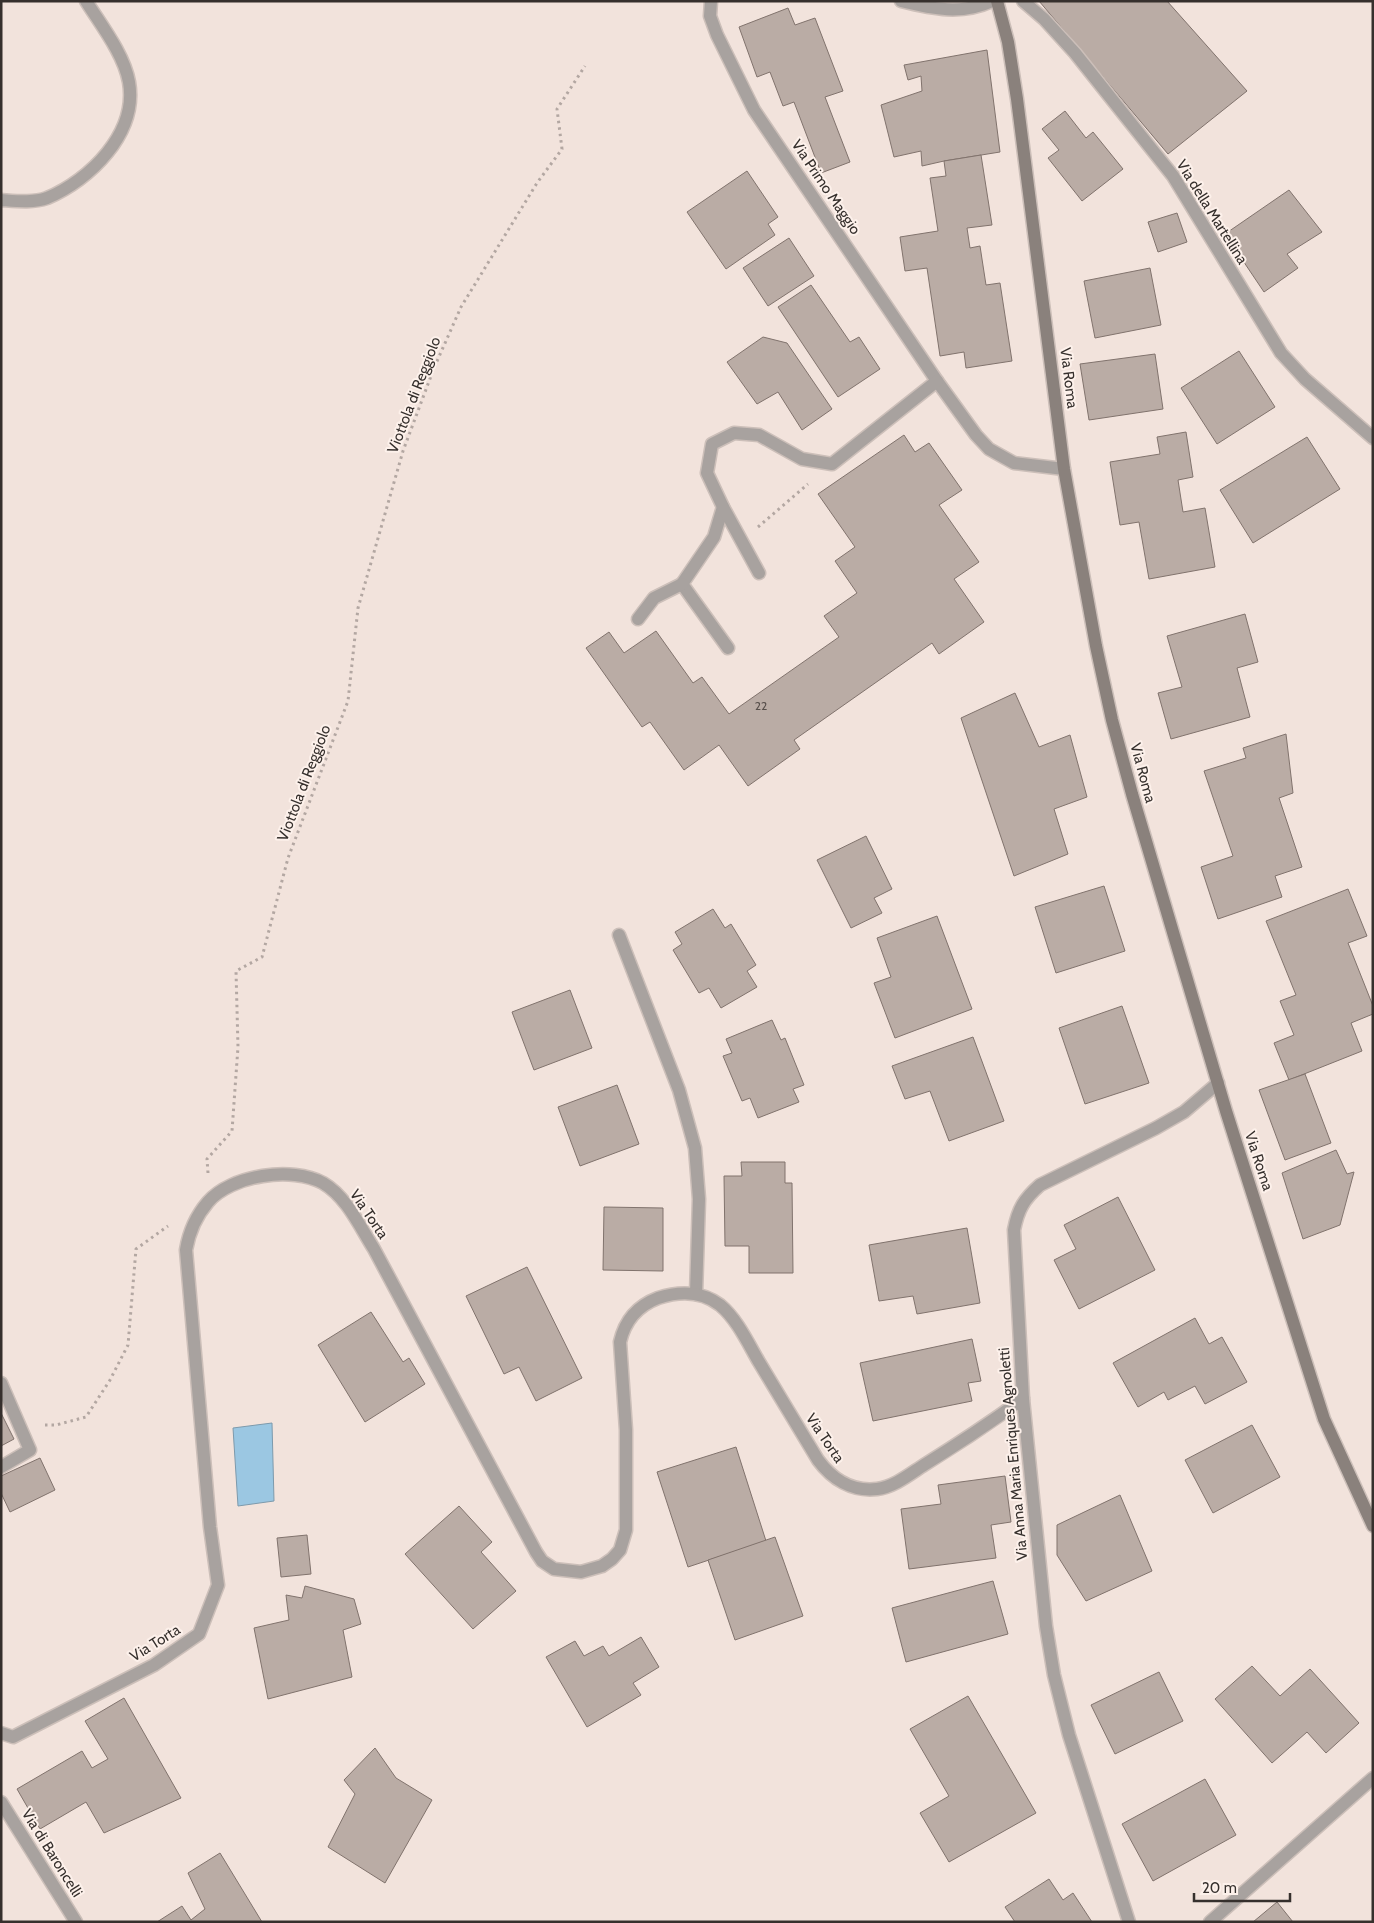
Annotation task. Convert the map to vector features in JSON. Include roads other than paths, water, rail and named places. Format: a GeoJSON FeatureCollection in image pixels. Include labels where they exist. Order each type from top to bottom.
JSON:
{"type":"FeatureCollection","features":[{"type":"Feature","properties":{"kind":"main road","name":"Via Roma"},"geometry":{"type":"LineString","coordinates":[[997,1],[1008,42],[1017,99],[1064,469],[1092,627],[1112,720],[1132,794],[1218,1083],[1324,1419],[1373,1526]]}},
{"type":"Feature","properties":{"kind":"street"},"geometry":{"type":"LineString","coordinates":[[1,200],[26,201],[45,198],[79,180],[94,169],[106,155],[126,119],[130,94],[125,66],[86,1]]}},
{"type":"Feature","properties":{"kind":"street","name":"Via Primo Maggio"},"geometry":{"type":"LineString","coordinates":[[711,1],[710,16],[717,35],[754,110],[937,381],[976,435],[989,449],[1014,463],[1064,469]]}},
{"type":"Feature","properties":{"kind":"street"},"geometry":{"type":"LineString","coordinates":[[902,1],[945,10],[978,8],[992,1]]}},
{"type":"Feature","properties":{"kind":"street","name":"Via della Martellina"},"geometry":{"type":"LineString","coordinates":[[1023,1],[1076,53],[1173,176],[1281,353],[1305,379],[1373,438]]}},
{"type":"Feature","properties":{"kind":"street"},"geometry":{"type":"LineString","coordinates":[[759,573],[707,473],[712,444],[734,433],[759,435],[802,459],[832,464],[937,381]]}},
{"type":"Feature","properties":{"kind":"street"},"geometry":{"type":"LineString","coordinates":[[638,619],[654,598],[682,584],[714,537],[723,507]]}},
{"type":"Feature","properties":{"kind":"street"},"geometry":{"type":"LineString","coordinates":[[682,584],[728,648]]}},
{"type":"Feature","properties":{"kind":"street"},"geometry":{"type":"LineString","coordinates":[[619,935],[680,1090],[695,1148],[699,1199],[696,1294]]}},
{"type":"Feature","properties":{"kind":"street","name":"Via Anna Maria Enriques Agnoletti"},"geometry":{"type":"LineString","coordinates":[[1129,1922],[1069,1735],[1054,1676],[1046,1626],[1023,1398],[1014,1230],[1016,1216],[1025,1198],[1040,1185],[1156,1128],[1184,1112],[1218,1083]]}},
{"type":"Feature","properties":{"kind":"street","name":"Via Torta"},"geometry":{"type":"LineString","coordinates":[[1,1733],[13,1737],[154,1665],[199,1634],[218,1585],[210,1526],[186,1250],[191,1228],[209,1200],[244,1180],[283,1174],[310,1178],[323,1183],[335,1192],[352,1213],[374,1249],[536,1552],[542,1561],[554,1569],[569,1572],[592,1570],[612,1559],[620,1550],[626,1530],[626,1430],[620,1354],[622,1332],[634,1312],[645,1304],[670,1294],[696,1294],[719,1304],[726,1311],[818,1460],[828,1473],[850,1486],[877,1489],[891,1485],[957,1444],[1023,1398]]}},
{"type":"Feature","properties":{"kind":"street"},"geometry":{"type":"LineString","coordinates":[[1,1383],[30,1450],[1,1467]]}},
{"type":"Feature","properties":{"kind":"street"},"geometry":{"type":"LineString","coordinates":[[1210,1922],[1373,1778]]}},
{"type":"Feature","properties":{"kind":"street","name":"Via di Baroncelli"},"geometry":{"type":"LineString","coordinates":[[1,1802],[76,1922]]}},
{"type":"Feature","properties":{"kind":"water"},"geometry":{"type":"Polygon","coordinates":[[[272,1423],[274,1501],[238,1506],[233,1428],[272,1423]]]}}]}
